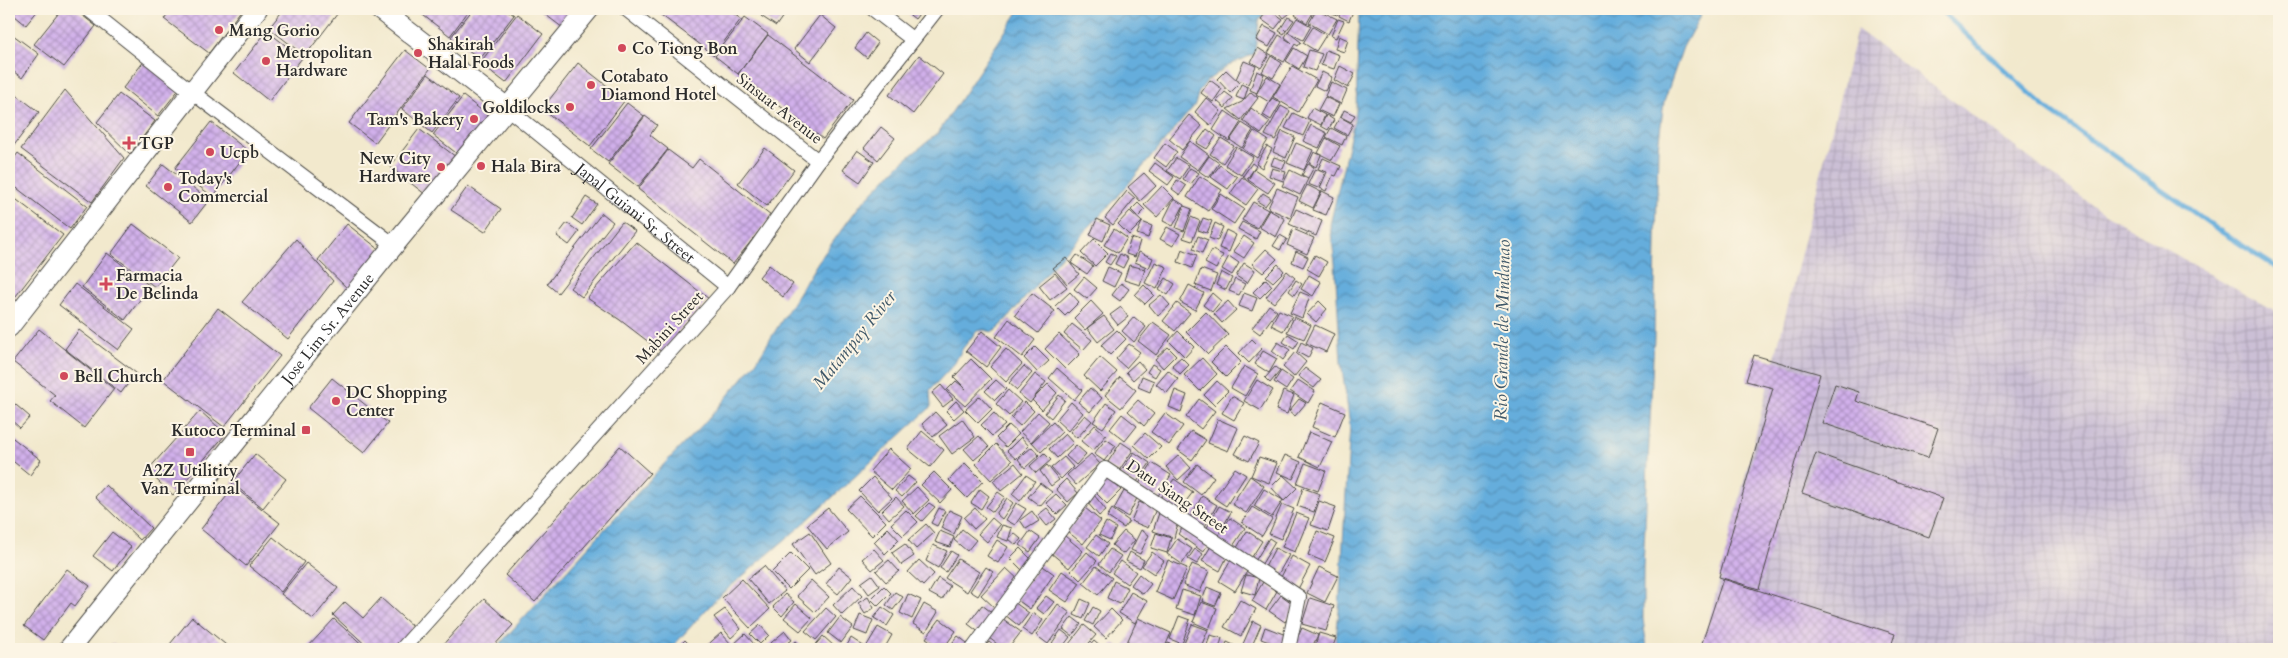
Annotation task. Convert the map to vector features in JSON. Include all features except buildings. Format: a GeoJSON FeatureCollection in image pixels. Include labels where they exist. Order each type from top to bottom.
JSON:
{"type":"FeatureCollection","features":[{"type":"Feature","properties":{"kind":"main road"},"geometry":{"type":"LineString","coordinates":[[9,327],[256,9]]}},
{"type":"Feature","properties":{"kind":"main road","name":"Japal Guiani Sr. Street"},"geometry":{"type":"LineString","coordinates":[[379,9],[507,108]]}},
{"type":"Feature","properties":{"kind":"main road","name":"Jose Lim Sr. Avenue"},"geometry":{"type":"LineString","coordinates":[[69,649],[394,245],[589,9]]}},
{"type":"Feature","properties":{"kind":"street"},"geometry":{"type":"LineString","coordinates":[[88,9],[192,92],[394,245]]}},
{"type":"Feature","properties":{"kind":"street","name":"Sinsuat Avenue"},"geometry":{"type":"LineString","coordinates":[[626,9],[818,161]]}},
{"type":"Feature","properties":{"kind":"street"},"geometry":{"type":"LineString","coordinates":[[873,9],[912,39]]}},
{"type":"Feature","properties":{"kind":"street","name":"Mabini Street"},"geometry":{"type":"LineString","coordinates":[[402,649],[728,287],[818,161],[937,9]]}},
{"type":"Feature","properties":{"kind":"street","name":"Japal Guiani Sr. Street"},"geometry":{"type":"LineString","coordinates":[[507,108],[728,287]]}},
{"type":"Feature","properties":{"kind":"street","name":"Datu Siang Street"},"geometry":{"type":"LineString","coordinates":[[973,649],[1105,468],[1299,597],[1288,649]]}},
{"type":"Feature","properties":{"kind":"shaded area"},"geometry":{"type":"Polygon","coordinates":[[[1857,29],[2100,211],[2279,314],[2279,649],[1702,649],[1857,29]]]}},
{"type":"Feature","properties":{"kind":"water","name":"Matampay River"},"geometry":{"type":"Polygon","coordinates":[[[1020,9],[1266,9],[1259,21],[1255,50],[1252,55],[1231,64],[1208,80],[1199,91],[1195,105],[1115,200],[1063,254],[998,329],[993,332],[977,331],[963,348],[954,364],[930,390],[931,407],[801,526],[716,599],[673,646],[668,649],[495,649],[664,464],[711,416],[756,362],[818,262],[860,205],[900,164],[938,133],[1020,9]]]}},
{"type":"Feature","properties":{"kind":"water","name":"Rio Grande de Mindanao"},"geometry":{"type":"Polygon","coordinates":[[[1359,9],[1704,9],[1683,47],[1664,102],[1658,147],[1654,337],[1643,568],[1643,619],[1647,649],[1335,649],[1350,425],[1341,362],[1335,263],[1330,225],[1356,111],[1359,9]]]}},
{"type":"Feature","properties":{"kind":"waterway"},"geometry":{"type":"LineString","coordinates":[[1939,9],[2046,108],[2223,233],[2279,269]]}},
{"type":"Feature","properties":{"kind":"place","name":"Mang Gorio"},"geometry":{"type":"Point","coordinates":[219,30]}},
{"type":"Feature","properties":{"kind":"place","name":"Co Tiong Bon"},"geometry":{"type":"Point","coordinates":[622,48]}},
{"type":"Feature","properties":{"kind":"place","name":"Shakirah Halal Foods"},"geometry":{"type":"Point","coordinates":[418,53]}},
{"type":"Feature","properties":{"kind":"place","name":"Metropolitan Hardware"},"geometry":{"type":"Point","coordinates":[266,61]}},
{"type":"Feature","properties":{"kind":"place","name":"Cotabato Diamond Hotel"},"geometry":{"type":"Point","coordinates":[591,85]}},
{"type":"Feature","properties":{"kind":"place","name":"Goldilocks"},"geometry":{"type":"Point","coordinates":[570,107]}},
{"type":"Feature","properties":{"kind":"place","name":"Tam's Bakery"},"geometry":{"type":"Point","coordinates":[474,119]}},
{"type":"Feature","properties":{"kind":"place","name":"TGP"},"geometry":{"type":"Point","coordinates":[129,143]}},
{"type":"Feature","properties":{"kind":"place","name":"Ucpb"},"geometry":{"type":"Point","coordinates":[210,152]}},
{"type":"Feature","properties":{"kind":"place","name":"Hala Bira"},"geometry":{"type":"Point","coordinates":[481,166]}},
{"type":"Feature","properties":{"kind":"place","name":"New City Hardware"},"geometry":{"type":"Point","coordinates":[441,167]}},
{"type":"Feature","properties":{"kind":"place","name":"Today's Commercial"},"geometry":{"type":"Point","coordinates":[168,187]}},
{"type":"Feature","properties":{"kind":"place","name":"Farmacia De Belinda"},"geometry":{"type":"Point","coordinates":[106,284]}},
{"type":"Feature","properties":{"kind":"place","name":"Bell Church"},"geometry":{"type":"Point","coordinates":[64,376]}},
{"type":"Feature","properties":{"kind":"place","name":"DC Shopping Center"},"geometry":{"type":"Point","coordinates":[336,401]}},
{"type":"Feature","properties":{"kind":"place","name":"Kutoco Terminal"},"geometry":{"type":"Point","coordinates":[306,430]}},
{"type":"Feature","properties":{"kind":"place","name":"A2Z Utilitity Van Terminal"},"geometry":{"type":"Point","coordinates":[190,452]}}]}
